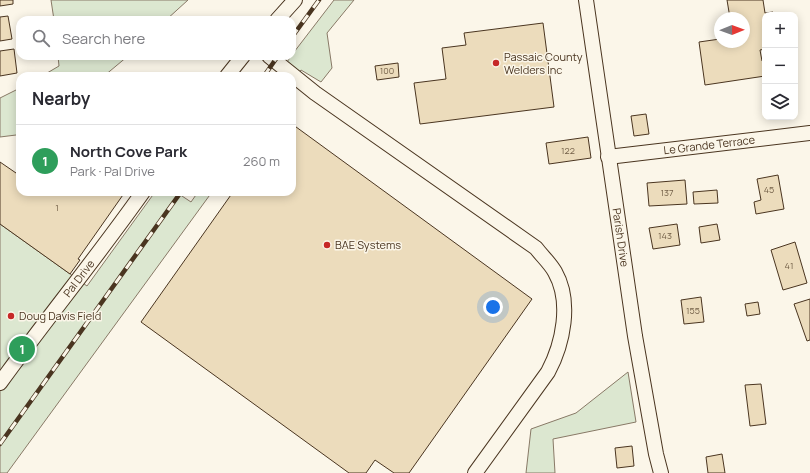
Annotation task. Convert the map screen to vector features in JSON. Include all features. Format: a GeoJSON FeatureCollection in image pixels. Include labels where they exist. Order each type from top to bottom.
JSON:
{"type":"FeatureCollection","features":[{"type":"Feature","properties":{"kind":"street"},"geometry":{"type":"LineString","coordinates":[[281,16],[295,0]]}},
{"type":"Feature","properties":{"kind":"street","name":"Parish Drive"},"geometry":{"type":"LineString","coordinates":[[586,0],[635,336],[656,454],[662,473]]}},
{"type":"Feature","properties":{"kind":"street"},"geometry":{"type":"LineString","coordinates":[[230,72],[240,60]]}},
{"type":"Feature","properties":{"kind":"street"},"geometry":{"type":"LineString","coordinates":[[274,60],[289,72]]}},
{"type":"Feature","properties":{"kind":"street"},"geometry":{"type":"LineString","coordinates":[[296,78],[315,93],[536,248],[555,272],[561,291],[564,320],[562,340],[554,362],[475,473]]}},
{"type":"Feature","properties":{"kind":"street","name":"Le Grande Terrace"},"geometry":{"type":"LineString","coordinates":[[608,157],[810,133]]}},
{"type":"Feature","properties":{"kind":"street","name":"Pal Drive"},"geometry":{"type":"LineString","coordinates":[[0,383],[40,327],[100,251],[140,196]]}},
{"type":"Feature","properties":{"kind":"green space"},"geometry":{"type":"Polygon","coordinates":[[[51,0],[188,0],[170,16],[53,16],[51,0]]]}},
{"type":"Feature","properties":{"kind":"green space"},"geometry":{"type":"Polygon","coordinates":[[[334,0],[354,0],[327,33],[332,68],[321,82],[301,70],[296,77],[296,72],[281,72],[288,60],[296,60],[296,49],[334,0]]]}},
{"type":"Feature","properties":{"kind":"green space"},"geometry":{"type":"Polygon","coordinates":[[[58,60],[123,60],[109,72],[49,72],[59,66],[58,60]]]}},
{"type":"Feature","properties":{"kind":"green space"},"geometry":{"type":"Polygon","coordinates":[[[16,90],[16,135],[0,137],[0,98],[16,90]]]}},
{"type":"Feature","properties":{"kind":"green space"},"geometry":{"type":"Polygon","coordinates":[[[152,196],[182,196],[191,202],[195,196],[209,196],[7,473],[0,473],[0,224],[87,286],[152,196]]]}},
{"type":"Feature","properties":{"kind":"green space"},"geometry":{"type":"Polygon","coordinates":[[[628,372],[636,422],[553,439],[555,473],[526,473],[531,429],[576,413],[628,372]]]}},
{"type":"Feature","properties":{"kind":"building"},"geometry":{"type":"Polygon","coordinates":[[[0,0],[13,0],[13,4],[0,6],[0,0]]]}},
{"type":"Feature","properties":{"kind":"building"},"geometry":{"type":"Polygon","coordinates":[[[727,0],[763,0],[765,12],[762,12],[762,50],[760,50],[762,76],[705,85],[699,42],[714,40],[714,48],[750,48],[750,12],[729,12],[727,0]]]}},
{"type":"Feature","properties":{"kind":"building"},"geometry":{"type":"Polygon","coordinates":[[[8,16],[12,39],[0,41],[0,17],[8,16]]]}},
{"type":"Feature","properties":{"kind":"building","name":"Passaic County Welders Inc"},"geometry":{"type":"Polygon","coordinates":[[[543,23],[554,107],[420,124],[414,83],[446,79],[442,48],[466,45],[464,33],[543,23]]]}},
{"type":"Feature","properties":{"kind":"building"},"geometry":{"type":"Polygon","coordinates":[[[14,49],[16,73],[0,76],[0,51],[14,49]]]}},
{"type":"Feature","properties":{"kind":"building"},"geometry":{"type":"Polygon","coordinates":[[[398,63],[399,77],[377,80],[375,66],[398,63]]]}},
{"type":"Feature","properties":{"kind":"building"},"geometry":{"type":"Polygon","coordinates":[[[646,114],[649,134],[634,136],[631,116],[646,114]]]}},
{"type":"Feature","properties":{"kind":"building","name":"BAE Systems"},"geometry":{"type":"Polygon","coordinates":[[[296,127],[532,299],[409,473],[394,473],[375,460],[366,473],[349,473],[141,322],[230,196],[296,196],[296,127]]]}},
{"type":"Feature","properties":{"kind":"building"},"geometry":{"type":"Polygon","coordinates":[[[588,137],[591,158],[549,164],[546,143],[588,137]]]}},
{"type":"Feature","properties":{"kind":"building"},"geometry":{"type":"Polygon","coordinates":[[[0,162],[16,173],[16,196],[122,196],[78,259],[80,260],[70,274],[0,224],[0,162]]]}},
{"type":"Feature","properties":{"kind":"building"},"geometry":{"type":"Polygon","coordinates":[[[778,175],[784,209],[756,214],[754,202],[761,200],[757,179],[778,175]]]}},
{"type":"Feature","properties":{"kind":"building"},"geometry":{"type":"Polygon","coordinates":[[[685,180],[687,204],[649,206],[647,183],[685,180]]]}},
{"type":"Feature","properties":{"kind":"building"},"geometry":{"type":"Polygon","coordinates":[[[717,190],[718,203],[694,204],[693,192],[717,190]]]}},
{"type":"Feature","properties":{"kind":"building"},"geometry":{"type":"Polygon","coordinates":[[[677,224],[680,245],[653,249],[649,228],[677,224]]]}},
{"type":"Feature","properties":{"kind":"building"},"geometry":{"type":"Polygon","coordinates":[[[717,224],[720,240],[701,243],[699,227],[717,224]]]}},
{"type":"Feature","properties":{"kind":"building"},"geometry":{"type":"Polygon","coordinates":[[[795,242],[807,283],[783,290],[771,250],[795,242]]]}},
{"type":"Feature","properties":{"kind":"building"},"geometry":{"type":"Polygon","coordinates":[[[701,297],[704,322],[684,324],[681,300],[701,297]]]}},
{"type":"Feature","properties":{"kind":"building"},"geometry":{"type":"Polygon","coordinates":[[[810,299],[810,340],[807,341],[794,304],[810,299]]]}},
{"type":"Feature","properties":{"kind":"building"},"geometry":{"type":"Polygon","coordinates":[[[758,302],[760,314],[747,316],[745,304],[758,302]]]}},
{"type":"Feature","properties":{"kind":"building"},"geometry":{"type":"Polygon","coordinates":[[[761,384],[766,424],[750,426],[745,385],[761,384]]]}},
{"type":"Feature","properties":{"kind":"building"},"geometry":{"type":"Polygon","coordinates":[[[632,446],[634,466],[617,468],[615,448],[632,446]]]}},
{"type":"Feature","properties":{"kind":"building"},"geometry":{"type":"Polygon","coordinates":[[[722,454],[725,473],[708,473],[706,457],[722,454]]]}},
{"type":"Feature","properties":{"kind":"railway"},"geometry":{"type":"LineString","coordinates":[[296,32],[319,0]]}},
{"type":"Feature","properties":{"kind":"railway"},"geometry":{"type":"LineString","coordinates":[[267,72],[275,60]]}},
{"type":"Feature","properties":{"kind":"railway"},"geometry":{"type":"LineString","coordinates":[[0,444],[178,196]]}},
{"type":"Feature","properties":{"kind":"place","name":"Passaic County Welders Inc"},"geometry":{"type":"Point","coordinates":[496,63]}},
{"type":"Feature","properties":{"kind":"place","name":"BAE Systems"},"geometry":{"type":"Point","coordinates":[327,245]}},
{"type":"Feature","properties":{"kind":"place","name":"Doug Davis Field"},"geometry":{"type":"Point","coordinates":[11,316]}},
{"type":"Feature","properties":{"kind":"place","name":"North Cove Park"},"geometry":{"type":"Point","coordinates":[22,349]}}]}
